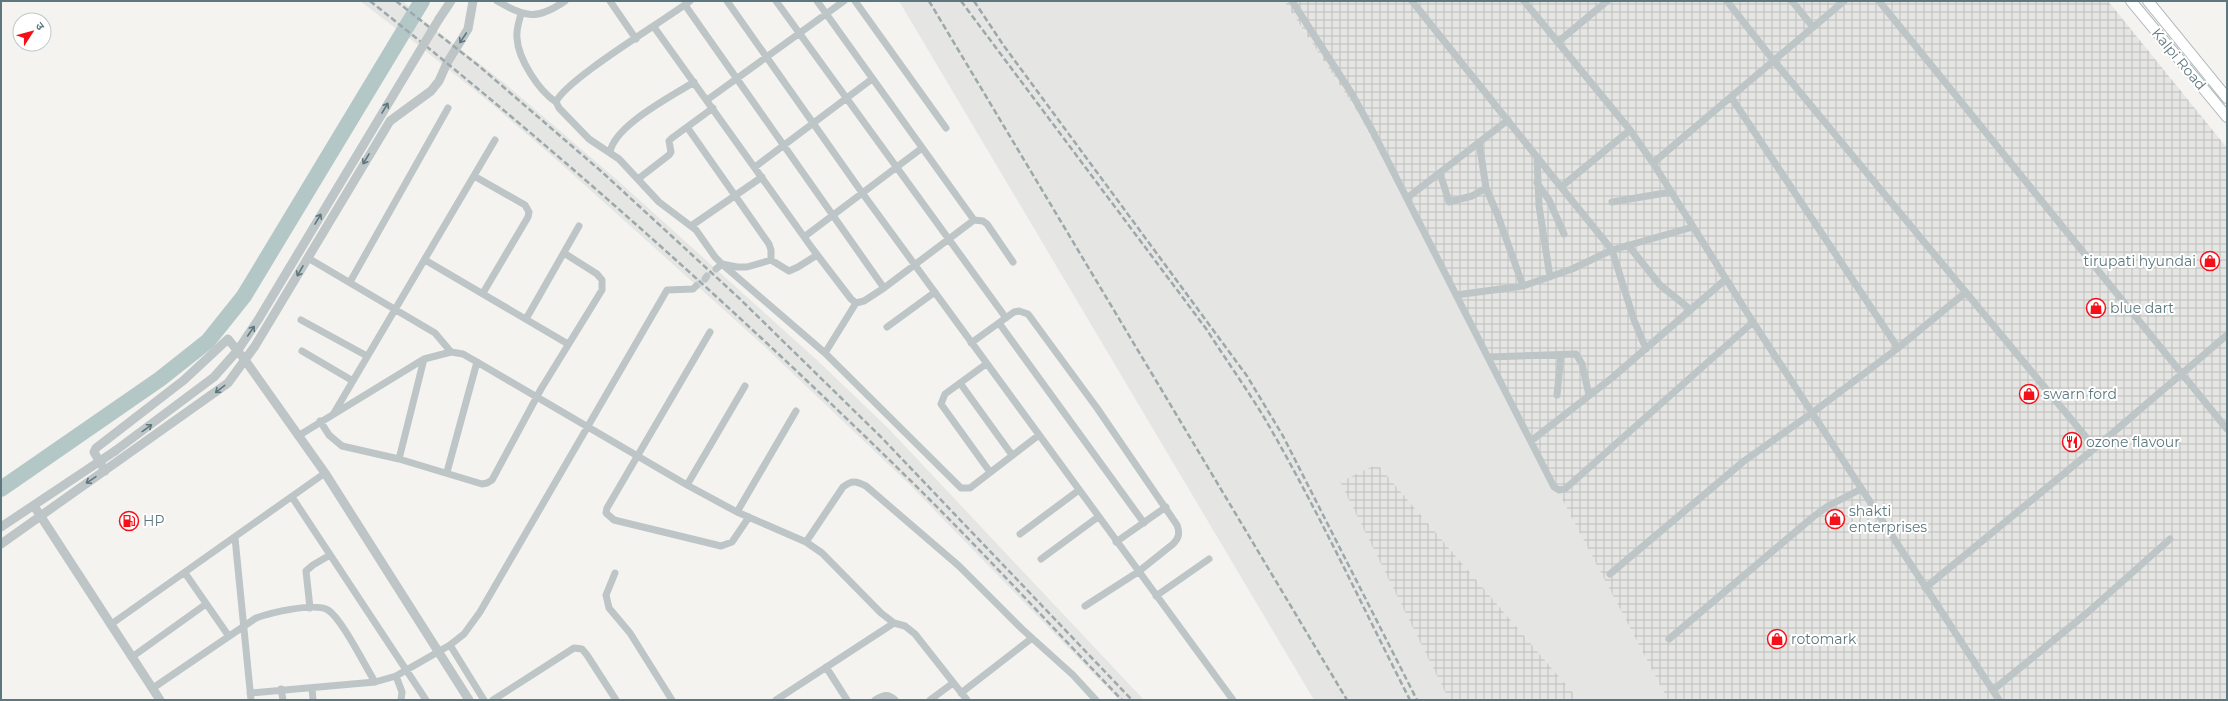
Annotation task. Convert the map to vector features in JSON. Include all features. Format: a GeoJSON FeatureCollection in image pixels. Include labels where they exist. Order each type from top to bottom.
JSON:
{"type":"FeatureCollection","features":[{"type":"Feature","properties":{"kind":"main road","name":"Kalpi Road"},"geometry":{"type":"LineString","coordinates":[[2131,1],[2227,117]]}},
{"type":"Feature","properties":{"kind":"main road","name":"Kalpi Road"},"geometry":{"type":"LineString","coordinates":[[2148,1],[2227,98]]}},
{"type":"Feature","properties":{"kind":"street"},"geometry":{"type":"LineString","coordinates":[[1,527],[115,451],[214,377],[238,350],[258,320],[451,1]]}},
{"type":"Feature","properties":{"kind":"street"},"geometry":{"type":"LineString","coordinates":[[1,544],[228,383],[245,360],[390,122],[431,91],[439,81],[447,63],[468,29],[473,1]]}},
{"type":"Feature","properties":{"kind":"street"},"geometry":{"type":"LineString","coordinates":[[496,1],[521,14],[537,15],[565,1]]}},
{"type":"Feature","properties":{"kind":"street"},"geometry":{"type":"LineString","coordinates":[[610,1],[636,39]]}},
{"type":"Feature","properties":{"kind":"street"},"geometry":{"type":"LineString","coordinates":[[727,1],[863,194],[1232,700]]}},
{"type":"Feature","properties":{"kind":"street"},"geometry":{"type":"LineString","coordinates":[[776,1],[798,34],[847,98],[948,240],[1006,318]]}},
{"type":"Feature","properties":{"kind":"street"},"geometry":{"type":"LineString","coordinates":[[817,1],[974,220]]}},
{"type":"Feature","properties":{"kind":"street"},"geometry":{"type":"LineString","coordinates":[[707,100],[844,1]]}},
{"type":"Feature","properties":{"kind":"street"},"geometry":{"type":"LineString","coordinates":[[855,1],[946,128]]}},
{"type":"Feature","properties":{"kind":"street"},"geometry":{"type":"LineString","coordinates":[[1292,1],[1352,94],[1489,357],[1554,487],[1559,490],[1565,489],[1753,322]]}},
{"type":"Feature","properties":{"kind":"street"},"geometry":{"type":"LineString","coordinates":[[1412,1],[1612,250],[1634,320],[1646,349]]}},
{"type":"Feature","properties":{"kind":"street"},"geometry":{"type":"LineString","coordinates":[[1524,1],[1630,130],[1653,163],[1753,322],[1999,700]]}},
{"type":"Feature","properties":{"kind":"street"},"geometry":{"type":"LineString","coordinates":[[1558,42],[1607,1]]}},
{"type":"Feature","properties":{"kind":"street"},"geometry":{"type":"LineString","coordinates":[[1727,1],[1774,61],[2095,448]]}},
{"type":"Feature","properties":{"kind":"street"},"geometry":{"type":"LineString","coordinates":[[1792,1],[1813,27]]}},
{"type":"Feature","properties":{"kind":"street"},"geometry":{"type":"LineString","coordinates":[[1653,163],[1844,1]]}},
{"type":"Feature","properties":{"kind":"street"},"geometry":{"type":"LineString","coordinates":[[1879,1],[2227,430]]}},
{"type":"Feature","properties":{"kind":"street"},"geometry":{"type":"LineString","coordinates":[[556,102],[559,96],[583,76],[688,3],[736,79],[884,288]]}},
{"type":"Feature","properties":{"kind":"street"},"geometry":{"type":"LineString","coordinates":[[521,14],[516,36],[521,55],[535,82],[542,91],[556,102],[559,108],[589,139],[610,152],[659,202],[691,226],[719,266],[825,353],[961,488],[970,488],[1039,435]]}},
{"type":"Feature","properties":{"kind":"street"},"geometry":{"type":"LineString","coordinates":[[654,27],[817,255],[851,299],[856,303]]}},
{"type":"Feature","properties":{"kind":"street"},"geometry":{"type":"LineString","coordinates":[[755,167],[872,79]]}},
{"type":"Feature","properties":{"kind":"street"},"geometry":{"type":"LineString","coordinates":[[610,152],[614,140],[625,127],[694,82]]}},
{"type":"Feature","properties":{"kind":"street"},"geometry":{"type":"LineString","coordinates":[[1731,97],[1898,348]]}},
{"type":"Feature","properties":{"kind":"street"},"geometry":{"type":"LineString","coordinates":[[350,282],[448,108]]}},
{"type":"Feature","properties":{"kind":"street"},"geometry":{"type":"LineString","coordinates":[[638,179],[669,155],[672,148],[669,141],[713,108]]}},
{"type":"Feature","properties":{"kind":"street"},"geometry":{"type":"LineString","coordinates":[[1407,198],[1508,120]]}},
{"type":"Feature","properties":{"kind":"street"},"geometry":{"type":"LineString","coordinates":[[687,127],[769,244],[771,250],[771,260]]}},
{"type":"Feature","properties":{"kind":"street"},"geometry":{"type":"LineString","coordinates":[[1561,187],[1630,130]]}},
{"type":"Feature","properties":{"kind":"street"},"geometry":{"type":"LineString","coordinates":[[334,413],[495,140]]}},
{"type":"Feature","properties":{"kind":"street"},"geometry":{"type":"LineString","coordinates":[[1479,142],[1486,188],[1498,216],[1523,286]]}},
{"type":"Feature","properties":{"kind":"street"},"geometry":{"type":"LineString","coordinates":[[804,237],[922,148]]}},
{"type":"Feature","properties":{"kind":"street"},"geometry":{"type":"LineString","coordinates":[[1537,157],[1537,183],[1550,277]]}},
{"type":"Feature","properties":{"kind":"street"},"geometry":{"type":"LineString","coordinates":[[1440,173],[1449,202],[1472,196],[1486,188]]}},
{"type":"Feature","properties":{"kind":"street"},"geometry":{"type":"LineString","coordinates":[[474,176],[525,205],[529,212],[528,217],[482,293]]}},
{"type":"Feature","properties":{"kind":"street"},"geometry":{"type":"LineString","coordinates":[[691,226],[762,177]]}},
{"type":"Feature","properties":{"kind":"street"},"geometry":{"type":"LineString","coordinates":[[1537,183],[1554,208],[1564,234]]}},
{"type":"Feature","properties":{"kind":"street"},"geometry":{"type":"LineString","coordinates":[[1612,202],[1671,192]]}},
{"type":"Feature","properties":{"kind":"street"},"geometry":{"type":"LineString","coordinates":[[825,353],[856,303],[864,301],[884,288],[974,220],[983,221],[987,224],[1012,262]]}},
{"type":"Feature","properties":{"kind":"street"},"geometry":{"type":"LineString","coordinates":[[526,319],[579,226]]}},
{"type":"Feature","properties":{"kind":"street"},"geometry":{"type":"LineString","coordinates":[[1456,294],[1523,286],[1572,269],[1612,250],[1693,227]]}},
{"type":"Feature","properties":{"kind":"street"},"geometry":{"type":"LineString","coordinates":[[1628,245],[1660,284],[1691,310]]}},
{"type":"Feature","properties":{"kind":"street"},"geometry":{"type":"LineString","coordinates":[[320,421],[328,435],[342,446],[399,459],[447,472],[482,484],[487,484],[492,480],[568,344],[602,290],[603,284],[597,274],[564,253]]}},
{"type":"Feature","properties":{"kind":"street"},"geometry":{"type":"LineString","coordinates":[[719,266],[746,267],[771,260],[789,270],[798,267],[817,255]]}},
{"type":"Feature","properties":{"kind":"street"},"geometry":{"type":"LineString","coordinates":[[308,258],[435,333],[452,352]]}},
{"type":"Feature","properties":{"kind":"street"},"geometry":{"type":"LineString","coordinates":[[425,260],[568,344]]}},
{"type":"Feature","properties":{"kind":"street"},"geometry":{"type":"LineString","coordinates":[[1531,441],[1646,349],[1726,279]]}},
{"type":"Feature","properties":{"kind":"street"},"geometry":{"type":"LineString","coordinates":[[235,538],[251,696],[281,689],[312,688],[375,682],[396,676],[407,670],[438,653],[464,634],[480,612],[589,427],[667,290],[693,289],[696,286]]}},
{"type":"Feature","properties":{"kind":"street"},"geometry":{"type":"LineString","coordinates":[[887,327],[935,292]]}},
{"type":"Feature","properties":{"kind":"street"},"geometry":{"type":"LineString","coordinates":[[1610,574],[1744,462],[1898,348],[1966,292]]}},
{"type":"Feature","properties":{"kind":"street"},"geometry":{"type":"LineString","coordinates":[[971,343],[1006,318],[1019,311],[1028,314],[1166,507],[1177,525],[1180,532],[1178,539],[1138,572],[1085,606]]}},
{"type":"Feature","properties":{"kind":"street"},"geometry":{"type":"LineString","coordinates":[[301,320],[367,356]]}},
{"type":"Feature","properties":{"kind":"street"},"geometry":{"type":"LineString","coordinates":[[999,323],[1144,523]]}},
{"type":"Feature","properties":{"kind":"street"},"geometry":{"type":"LineString","coordinates":[[710,332],[606,508],[606,513],[614,520],[721,546],[732,542],[749,517]]}},
{"type":"Feature","properties":{"kind":"street"},"geometry":{"type":"LineString","coordinates":[[1925,588],[2095,448],[2227,335]]}},
{"type":"Feature","properties":{"kind":"street"},"geometry":{"type":"LineString","coordinates":[[105,471],[94,452],[101,444],[184,380],[228,339],[245,360],[325,473],[469,700]]}},
{"type":"Feature","properties":{"kind":"street"},"geometry":{"type":"LineString","coordinates":[[302,351],[353,381]]}},
{"type":"Feature","properties":{"kind":"street"},"geometry":{"type":"LineString","coordinates":[[298,436],[320,421],[424,359],[452,352],[463,354],[687,485],[737,512],[806,542],[822,553],[881,613],[894,623],[905,626],[914,634],[967,700]]}},
{"type":"Feature","properties":{"kind":"street"},"geometry":{"type":"LineString","coordinates":[[1489,357],[1576,354],[1580,357],[1590,395]]}},
{"type":"Feature","properties":{"kind":"street"},"geometry":{"type":"LineString","coordinates":[[1557,394],[1561,355]]}},
{"type":"Feature","properties":{"kind":"street"},"geometry":{"type":"LineString","coordinates":[[399,459],[424,359]]}},
{"type":"Feature","properties":{"kind":"street"},"geometry":{"type":"LineString","coordinates":[[447,472],[477,362]]}},
{"type":"Feature","properties":{"kind":"street"},"geometry":{"type":"LineString","coordinates":[[986,364],[945,394],[941,404],[990,472]]}},
{"type":"Feature","properties":{"kind":"street"},"geometry":{"type":"LineString","coordinates":[[960,383],[1012,455]]}},
{"type":"Feature","properties":{"kind":"street"},"geometry":{"type":"LineString","coordinates":[[687,485],[745,386]]}},
{"type":"Feature","properties":{"kind":"street"},"geometry":{"type":"LineString","coordinates":[[737,512],[796,411]]}},
{"type":"Feature","properties":{"kind":"street"},"geometry":{"type":"LineString","coordinates":[[110,625],[325,473]]}},
{"type":"Feature","properties":{"kind":"street"},"geometry":{"type":"LineString","coordinates":[[806,542],[843,487],[850,482],[856,481],[866,486],[955,563],[1032,638],[1073,674],[1096,700]]}},
{"type":"Feature","properties":{"kind":"street"},"geometry":{"type":"LineString","coordinates":[[1669,639],[1813,517],[1828,506],[1861,489]]}},
{"type":"Feature","properties":{"kind":"street"},"geometry":{"type":"LineString","coordinates":[[1020,534],[1079,490]]}},
{"type":"Feature","properties":{"kind":"street"},"geometry":{"type":"LineString","coordinates":[[292,497],[426,700]]}},
{"type":"Feature","properties":{"kind":"street"},"geometry":{"type":"LineString","coordinates":[[34,506],[160,700]]}},
{"type":"Feature","properties":{"kind":"street"},"geometry":{"type":"LineString","coordinates":[[1116,542],[1166,507]]}},
{"type":"Feature","properties":{"kind":"street"},"geometry":{"type":"LineString","coordinates":[[1041,559],[1098,516]]}},
{"type":"Feature","properties":{"kind":"street"},"geometry":{"type":"LineString","coordinates":[[1993,690],[2086,613],[2170,539]]}},
{"type":"Feature","properties":{"kind":"street"},"geometry":{"type":"LineString","coordinates":[[310,608],[306,572],[312,565],[330,555]]}},
{"type":"Feature","properties":{"kind":"street"},"geometry":{"type":"LineString","coordinates":[[1156,596],[1209,560]]}},
{"type":"Feature","properties":{"kind":"street"},"geometry":{"type":"LineString","coordinates":[[185,573],[228,635]]}},
{"type":"Feature","properties":{"kind":"street"},"geometry":{"type":"LineString","coordinates":[[614,573],[606,595],[609,608],[630,632],[672,700]]}},
{"type":"Feature","properties":{"kind":"street"},"geometry":{"type":"LineString","coordinates":[[132,657],[206,604]]}},
{"type":"Feature","properties":{"kind":"street"},"geometry":{"type":"LineString","coordinates":[[153,688],[244,624],[265,615],[310,608],[328,610],[339,622],[375,682]]}},
{"type":"Feature","properties":{"kind":"street"},"geometry":{"type":"LineString","coordinates":[[776,700],[894,623]]}},
{"type":"Feature","properties":{"kind":"street"},"geometry":{"type":"LineString","coordinates":[[961,693],[1032,638]]}},
{"type":"Feature","properties":{"kind":"street"},"geometry":{"type":"LineString","coordinates":[[450,645],[484,700]]}},
{"type":"Feature","properties":{"kind":"street"},"geometry":{"type":"LineString","coordinates":[[493,700],[574,648],[582,649],[587,655],[616,700]]}},
{"type":"Feature","properties":{"kind":"street"},"geometry":{"type":"LineString","coordinates":[[826,667],[847,700]]}},
{"type":"Feature","properties":{"kind":"street"},"geometry":{"type":"LineString","coordinates":[[396,676],[402,692],[401,700]]}},
{"type":"Feature","properties":{"kind":"street"},"geometry":{"type":"LineString","coordinates":[[930,700],[953,683]]}},
{"type":"Feature","properties":{"kind":"street"},"geometry":{"type":"LineString","coordinates":[[312,688],[313,700]]}},
{"type":"Feature","properties":{"kind":"street"},"geometry":{"type":"LineString","coordinates":[[281,689],[283,700]]}},
{"type":"Feature","properties":{"kind":"street"},"geometry":{"type":"LineString","coordinates":[[875,700],[885,695],[890,695],[895,700]]}},
{"type":"Feature","properties":{"kind":"shaded area"},"geometry":{"type":"Polygon","coordinates":[[[360,1],[402,1],[410,7],[398,30],[360,1]]]}},
{"type":"Feature","properties":{"kind":"shaded area"},"geometry":{"type":"Polygon","coordinates":[[[899,1],[1284,1],[1359,114],[1668,700],[1579,700],[1377,464],[1340,482],[1449,700],[1314,700],[899,1]]]}},
{"type":"Feature","properties":{"kind":"shaded area"},"geometry":{"type":"Polygon","coordinates":[[[1284,1],[2108,1],[2227,148],[2227,700],[1668,700],[1359,114],[1284,1]]]}},
{"type":"Feature","properties":{"kind":"shaded area"},"geometry":{"type":"Polygon","coordinates":[[[420,18],[503,82],[616,179],[818,361],[888,428],[1144,700],[1119,700],[909,484],[764,346],[559,162],[493,105],[408,37],[420,18]]]}},
{"type":"Feature","properties":{"kind":"shaded area"},"geometry":{"type":"Polygon","coordinates":[[[1377,464],[1579,700],[1449,700],[1340,482],[1377,464]]]}},
{"type":"Feature","properties":{"kind":"waterway"},"geometry":{"type":"LineString","coordinates":[[1,489],[160,379],[208,341],[244,296],[422,1]]}},
{"type":"Feature","properties":{"kind":"tunnel"},"geometry":{"type":"LineString","coordinates":[[696,286],[705,279]]}},
{"type":"Feature","properties":{"kind":"railway"},"geometry":{"type":"LineString","coordinates":[[370,1],[441,58],[580,175],[783,358],[940,510],[1122,700]]}},
{"type":"Feature","properties":{"kind":"railway"},"geometry":{"type":"LineString","coordinates":[[396,1],[479,66],[602,172],[740,299],[881,437],[1132,700]]}},
{"type":"Feature","properties":{"kind":"railway"},"geometry":{"type":"LineString","coordinates":[[929,1],[1347,700]]}},
{"type":"Feature","properties":{"kind":"railway"},"geometry":{"type":"LineString","coordinates":[[961,1],[1207,330],[1251,397],[1265,419],[1303,488],[1410,700]]}},
{"type":"Feature","properties":{"kind":"railway"},"geometry":{"type":"LineString","coordinates":[[974,1],[1004,46],[1247,376],[1283,436],[1417,700]]}},
{"type":"Feature","properties":{"kind":"place","name":"tirupati hyundai"},"geometry":{"type":"Point","coordinates":[2210,261]}},
{"type":"Feature","properties":{"kind":"place","name":"blue dart"},"geometry":{"type":"Point","coordinates":[2096,308]}},
{"type":"Feature","properties":{"kind":"place","name":"swarn ford"},"geometry":{"type":"Point","coordinates":[2029,394]}},
{"type":"Feature","properties":{"kind":"place","name":"ozone flavour"},"geometry":{"type":"Point","coordinates":[2072,442]}},
{"type":"Feature","properties":{"kind":"place","name":"shakti enterprises"},"geometry":{"type":"Point","coordinates":[1835,519]}},
{"type":"Feature","properties":{"kind":"place","name":"HP"},"geometry":{"type":"Point","coordinates":[129,521]}},
{"type":"Feature","properties":{"kind":"place","name":"rotomark"},"geometry":{"type":"Point","coordinates":[1777,639]}}]}
